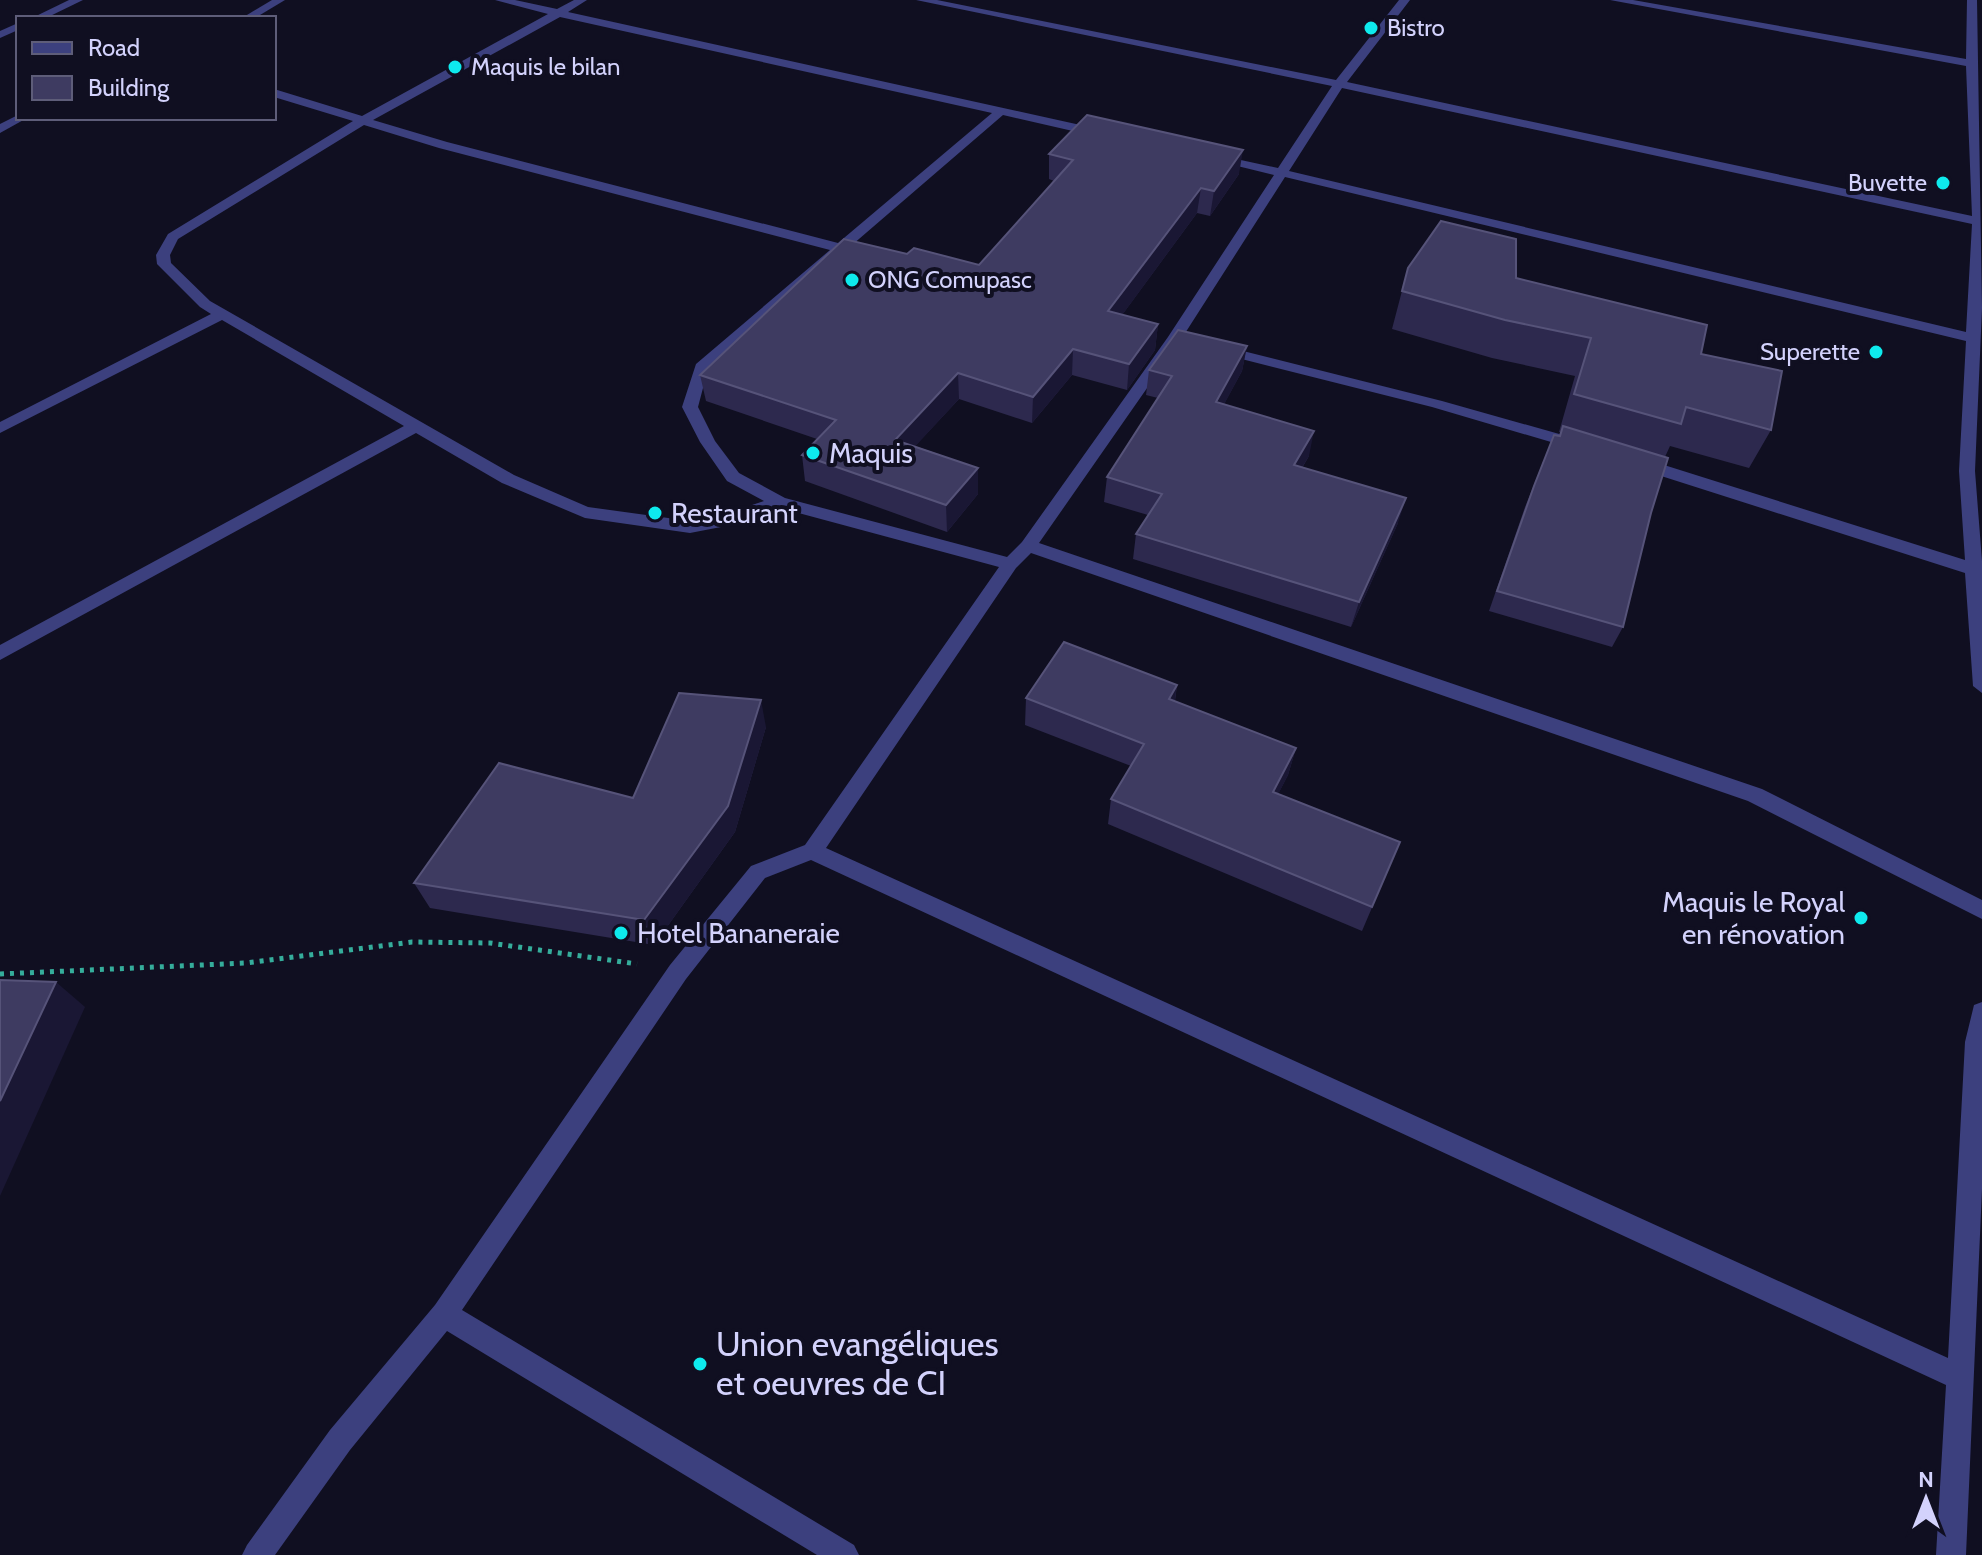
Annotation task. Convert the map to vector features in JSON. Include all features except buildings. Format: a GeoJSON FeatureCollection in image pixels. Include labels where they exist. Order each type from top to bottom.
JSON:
{"type":"FeatureCollection","features":[{"type":"Feature","properties":{"kind":"street"},"geometry":{"type":"LineString","coordinates":[[42,16],[78,0]]}},
{"type":"Feature","properties":{"kind":"street"},"geometry":{"type":"LineString","coordinates":[[251,16],[280,0]]}},
{"type":"Feature","properties":{"kind":"street"},"geometry":{"type":"LineString","coordinates":[[500,0],[1119,137]]}},
{"type":"Feature","properties":{"kind":"street"},"geometry":{"type":"LineString","coordinates":[[582,0],[362,121],[173,237],[163,255],[164,264],[205,304],[508,479],[585,512],[690,527],[715,523],[779,502]]}},
{"type":"Feature","properties":{"kind":"street"},"geometry":{"type":"LineString","coordinates":[[921,0],[1339,84],[1979,221]]}},
{"type":"Feature","properties":{"kind":"street"},"geometry":{"type":"LineString","coordinates":[[257,1555],[340,1440],[444,1314],[678,972],[758,872],[812,851],[1010,564],[1028,546],[1190,342],[1282,171],[1339,84],[1405,0]]}},
{"type":"Feature","properties":{"kind":"street"},"geometry":{"type":"LineString","coordinates":[[1615,0],[1971,63]]}},
{"type":"Feature","properties":{"kind":"street"},"geometry":{"type":"LineString","coordinates":[[1972,0],[1976,23],[1971,63],[1979,145],[1979,257],[1971,338],[1975,570],[1982,686]]}},
{"type":"Feature","properties":{"kind":"street"},"geometry":{"type":"LineString","coordinates":[[276,94],[472,153],[839,248]]}},
{"type":"Feature","properties":{"kind":"street"},"geometry":{"type":"LineString","coordinates":[[1000,112],[701,367],[690,407],[708,442],[733,477],[779,502],[1010,564]]}},
{"type":"Feature","properties":{"kind":"street"},"geometry":{"type":"LineString","coordinates":[[1208,155],[1971,338]]}},
{"type":"Feature","properties":{"kind":"street"},"geometry":{"type":"LineString","coordinates":[[0,428],[222,314]]}},
{"type":"Feature","properties":{"kind":"street"},"geometry":{"type":"LineString","coordinates":[[1190,342],[1437,404],[1596,451]]}},
{"type":"Feature","properties":{"kind":"street"},"geometry":{"type":"LineString","coordinates":[[0,653],[416,426]]}},
{"type":"Feature","properties":{"kind":"street"},"geometry":{"type":"LineString","coordinates":[[1625,459],[1975,570]]}},
{"type":"Feature","properties":{"kind":"street"},"geometry":{"type":"LineString","coordinates":[[1028,546],[1755,795],[1982,910]]}},
{"type":"Feature","properties":{"kind":"street"},"geometry":{"type":"LineString","coordinates":[[812,851],[1961,1378]]}},
{"type":"Feature","properties":{"kind":"street"},"geometry":{"type":"LineString","coordinates":[[1951,1555],[1961,1378],[1975,1233],[1977,1042],[1982,1012]]}},
{"type":"Feature","properties":{"kind":"street"},"geometry":{"type":"LineString","coordinates":[[444,1314],[844,1555]]}},
{"type":"Feature","properties":{"kind":"path"},"geometry":{"type":"LineString","coordinates":[[0,974],[246,963],[412,942],[490,943],[678,972]]}},
{"type":"Feature","properties":{"kind":"place","name":"Bistro"},"geometry":{"type":"Point","coordinates":[1371,28]}},
{"type":"Feature","properties":{"kind":"place","name":"Maquis le bilan"},"geometry":{"type":"Point","coordinates":[455,67]}},
{"type":"Feature","properties":{"kind":"place","name":"Buvette"},"geometry":{"type":"Point","coordinates":[1943,183]}},
{"type":"Feature","properties":{"kind":"place","name":"ONG Comupasc"},"geometry":{"type":"Point","coordinates":[852,280]}},
{"type":"Feature","properties":{"kind":"place","name":"Superette"},"geometry":{"type":"Point","coordinates":[1876,352]}},
{"type":"Feature","properties":{"kind":"place","name":"Maquis"},"geometry":{"type":"Point","coordinates":[813,453]}},
{"type":"Feature","properties":{"kind":"place","name":"Restaurant"},"geometry":{"type":"Point","coordinates":[655,513]}},
{"type":"Feature","properties":{"kind":"place","name":"Maquis le Royal en rénovation"},"geometry":{"type":"Point","coordinates":[1861,918]}},
{"type":"Feature","properties":{"kind":"place","name":"Hotel Bananeraie"},"geometry":{"type":"Point","coordinates":[621,933]}},
{"type":"Feature","properties":{"kind":"place","name":"Union evangéliques et oeuvres de CI"},"geometry":{"type":"Point","coordinates":[700,1364]}}]}
